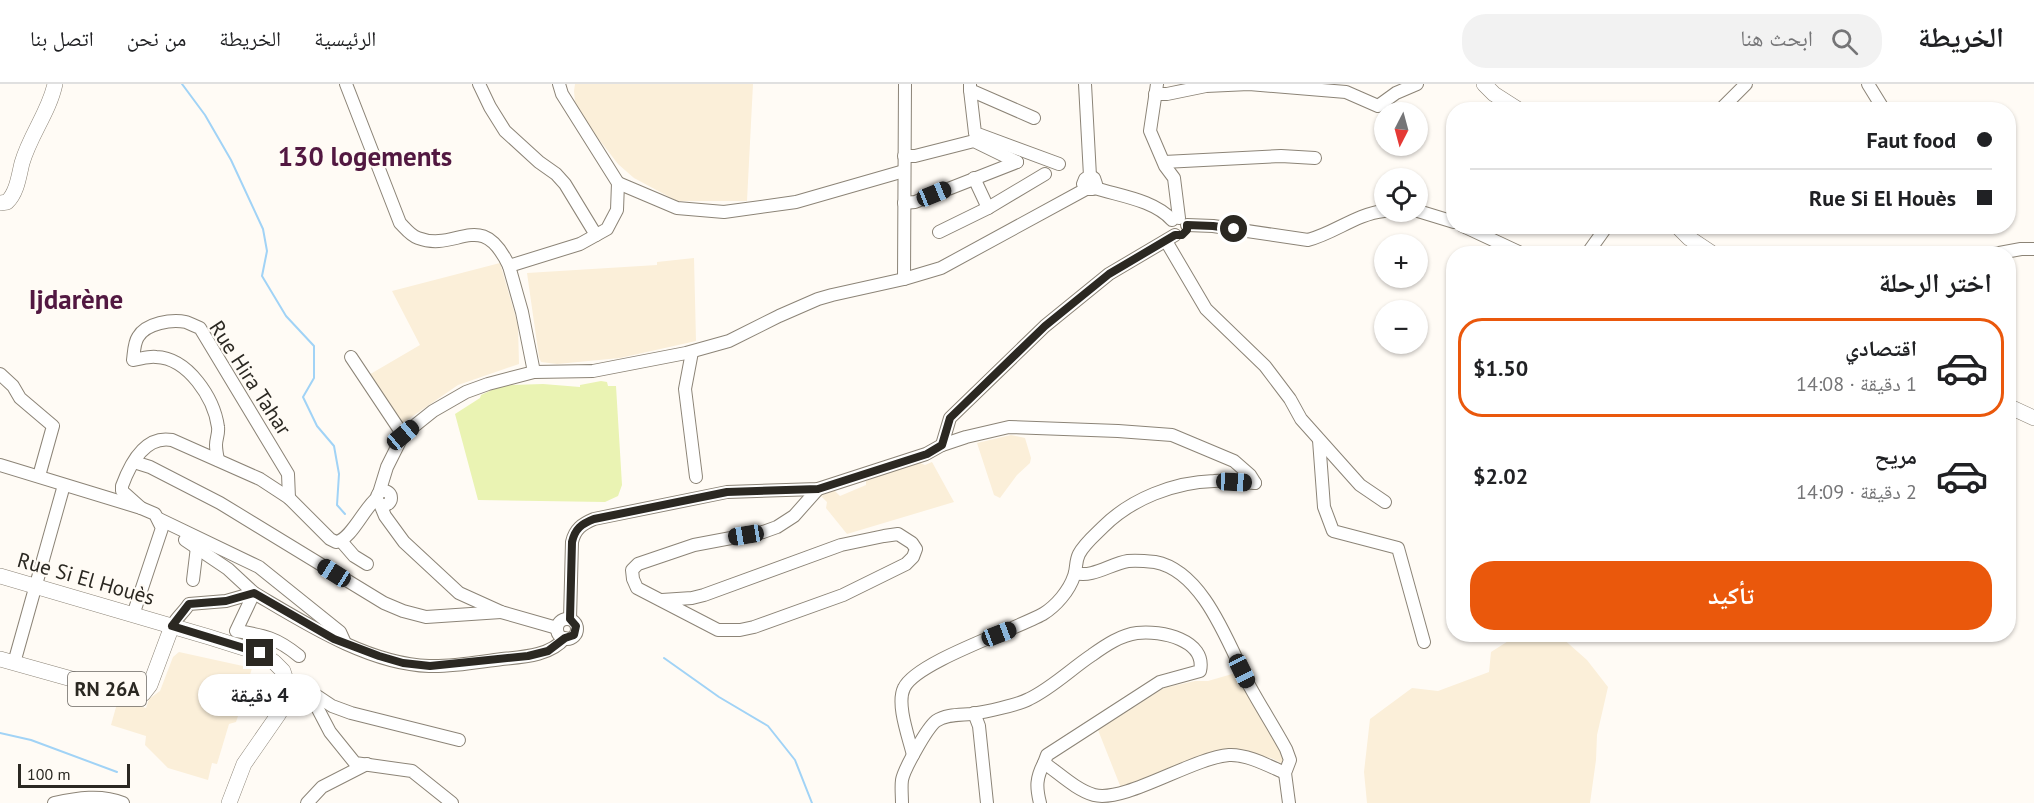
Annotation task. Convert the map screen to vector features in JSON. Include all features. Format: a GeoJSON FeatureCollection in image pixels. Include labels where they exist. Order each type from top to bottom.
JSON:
{"type":"FeatureCollection","features":[{"type":"Feature","properties":{"kind":"main road"},"geometry":{"type":"LineString","coordinates":[[0,203],[7,202],[13,194],[23,159],[49,103],[55,84]]}},
{"type":"Feature","properties":{"kind":"main road"},"geometry":{"type":"LineString","coordinates":[[1484,84],[1506,102]]}},
{"type":"Feature","properties":{"kind":"main road"},"geometry":{"type":"LineString","coordinates":[[1685,234],[1701,246]]}},
{"type":"Feature","properties":{"kind":"main road"},"geometry":{"type":"LineString","coordinates":[[2016,410],[2034,418]]}},
{"type":"Feature","properties":{"kind":"main road","name":"Rue Si El Houès"},"geometry":{"type":"LineString","coordinates":[[0,576],[263,654],[283,670],[288,686]]}},
{"type":"Feature","properties":{"kind":"main road","name":"RN 26A"},"geometry":{"type":"LineString","coordinates":[[7,661],[129,695],[142,694],[150,685],[172,626]]}},
{"type":"Feature","properties":{"kind":"main road"},"geometry":{"type":"LineString","coordinates":[[230,803],[244,764],[286,701],[288,686]]}},
{"type":"Feature","properties":{"kind":"street"},"geometry":{"type":"LineString","coordinates":[[346,84],[400,223],[415,238],[432,242],[473,234],[484,236],[499,248],[509,266],[522,312],[534,372]]}},
{"type":"Feature","properties":{"kind":"street"},"geometry":{"type":"LineString","coordinates":[[479,84],[505,131],[565,184],[596,235]]}},
{"type":"Feature","properties":{"kind":"street"},"geometry":{"type":"LineString","coordinates":[[509,266],[580,244],[607,229],[617,210],[618,183],[562,94],[559,84]]}},
{"type":"Feature","properties":{"kind":"street"},"geometry":{"type":"LineString","coordinates":[[904,279],[905,84]]}},
{"type":"Feature","properties":{"kind":"street"},"geometry":{"type":"LineString","coordinates":[[1085,84],[1090,184]]}},
{"type":"Feature","properties":{"kind":"street"},"geometry":{"type":"LineString","coordinates":[[1180,221],[1174,178],[1150,131],[1156,89],[1167,94],[1206,86],[1249,84],[1346,92],[1378,106],[1396,93],[1417,84]]}},
{"type":"Feature","properties":{"kind":"street"},"geometry":{"type":"LineString","coordinates":[[1728,102],[1746,84]]}},
{"type":"Feature","properties":{"kind":"street"},"geometry":{"type":"LineString","coordinates":[[1868,84],[1879,102]]}},
{"type":"Feature","properties":{"kind":"street"},"geometry":{"type":"LineString","coordinates":[[970,87],[1034,118]]}},
{"type":"Feature","properties":{"kind":"street"},"geometry":{"type":"LineString","coordinates":[[970,87],[975,133],[1059,164]]}},
{"type":"Feature","properties":{"kind":"street"},"geometry":{"type":"LineString","coordinates":[[904,156],[915,156],[974,141],[1017,162],[915,202],[904,203]]}},
{"type":"Feature","properties":{"kind":"street"},"geometry":{"type":"LineString","coordinates":[[1164,162],[1281,156],[1315,158]]}},
{"type":"Feature","properties":{"kind":"street"},"geometry":{"type":"LineString","coordinates":[[618,183],[677,208],[724,212],[796,202],[904,171]]}},
{"type":"Feature","properties":{"kind":"street"},"geometry":{"type":"LineString","coordinates":[[939,232],[988,208],[1045,174]]}},
{"type":"Feature","properties":{"kind":"street"},"geometry":{"type":"LineString","coordinates":[[974,178],[988,208]]}},
{"type":"Feature","properties":{"kind":"street"},"geometry":{"type":"LineString","coordinates":[[0,465],[155,514],[161,524],[228,569],[254,593],[334,639],[379,656],[403,663],[430,666],[528,656],[548,651],[565,638],[574,635],[575,623],[562,623],[501,612],[471,600],[451,587],[404,542],[385,516],[382,499],[391,459],[403,435],[433,411],[466,392],[534,372],[593,371],[692,352],[729,341],[832,294],[904,279],[941,268],[1090,184],[1148,204],[1180,221],[1308,240],[1320,237],[1359,217],[1374,214]]}},
{"type":"Feature","properties":{"kind":"street"},"geometry":{"type":"LineString","coordinates":[[1428,214],[1446,220]]}},
{"type":"Feature","properties":{"kind":"street"},"geometry":{"type":"LineString","coordinates":[[1180,221],[1170,229],[1171,238],[1206,309],[1265,366],[1290,399],[1301,420],[1360,485],[1385,502]]}},
{"type":"Feature","properties":{"kind":"street"},"geometry":{"type":"LineString","coordinates":[[1480,234],[1505,246]]}},
{"type":"Feature","properties":{"kind":"street"},"geometry":{"type":"LineString","coordinates":[[942,445],[950,418],[1045,326],[1109,274],[1171,238]]}},
{"type":"Feature","properties":{"kind":"street"},"geometry":{"type":"LineString","coordinates":[[2016,250],[2034,249]]}},
{"type":"Feature","properties":{"kind":"street","name":"Rue Hira Tahar"},"geometry":{"type":"LineString","coordinates":[[218,460],[216,445],[218,424],[209,400],[194,375],[160,357],[133,360],[138,335],[150,327],[170,321],[187,322],[200,328],[288,474],[289,498]]}},
{"type":"Feature","properties":{"kind":"street"},"geometry":{"type":"LineString","coordinates":[[692,352],[685,389],[696,477]]}},
{"type":"Feature","properties":{"kind":"street"},"geometry":{"type":"LineString","coordinates":[[351,357],[403,435]]}},
{"type":"Feature","properties":{"kind":"street"},"geometry":{"type":"LineString","coordinates":[[0,374],[13,386],[20,398],[53,426],[39,476]]}},
{"type":"Feature","properties":{"kind":"street"},"geometry":{"type":"LineString","coordinates":[[565,638],[560,635],[572,542],[575,531],[583,523],[594,519],[727,492],[818,489],[927,454],[942,445],[966,436],[1009,427],[1172,435],[1234,461],[1250,475],[1255,483],[1215,481],[1189,483],[1163,490],[1117,513],[1080,551],[1070,586],[1060,599],[1045,612],[921,671],[903,689],[904,722],[913,755]]}},
{"type":"Feature","properties":{"kind":"street"},"geometry":{"type":"LineString","coordinates":[[141,508],[122,491],[122,486],[134,462],[149,443],[163,438],[260,479],[289,498],[330,540],[336,542],[341,541],[366,508],[382,499]]}},
{"type":"Feature","properties":{"kind":"street"},"geometry":{"type":"LineString","coordinates":[[1319,440],[1324,507],[1333,531],[1398,548],[1424,642]]}},
{"type":"Feature","properties":{"kind":"street"},"geometry":{"type":"LineString","coordinates":[[134,462],[150,467],[220,503],[384,603],[403,611],[426,617],[501,612]]}},
{"type":"Feature","properties":{"kind":"street"},"geometry":{"type":"LineString","coordinates":[[7,661],[35,586],[64,485]]}},
{"type":"Feature","properties":{"kind":"street"},"geometry":{"type":"LineString","coordinates":[[662,600],[704,595],[841,545],[884,536],[898,534],[912,543],[916,549],[913,557],[906,564],[843,594],[740,630],[718,630],[637,588],[632,570],[638,564],[694,545],[763,532],[777,527],[794,516],[818,489]]}},
{"type":"Feature","properties":{"kind":"street"},"geometry":{"type":"LineString","coordinates":[[382,499],[407,534],[464,586],[488,600],[562,623]]}},
{"type":"Feature","properties":{"kind":"street"},"geometry":{"type":"LineString","coordinates":[[134,615],[161,524]]}},
{"type":"Feature","properties":{"kind":"street"},"geometry":{"type":"LineString","coordinates":[[161,524],[259,567],[340,632],[345,643]]}},
{"type":"Feature","properties":{"kind":"street"},"geometry":{"type":"LineString","coordinates":[[341,541],[354,556],[367,564]]}},
{"type":"Feature","properties":{"kind":"street"},"geometry":{"type":"LineString","coordinates":[[193,580],[197,547]]}},
{"type":"Feature","properties":{"kind":"street"},"geometry":{"type":"LineString","coordinates":[[1075,573],[1084,576],[1126,561],[1142,561],[1158,563],[1184,576],[1206,603],[1286,748],[1290,760],[1285,773],[1290,803]]}},
{"type":"Feature","properties":{"kind":"street"},"geometry":{"type":"LineString","coordinates":[[172,626],[189,604],[226,601],[254,593]]}},
{"type":"Feature","properties":{"kind":"street"},"geometry":{"type":"LineString","coordinates":[[254,593],[236,631],[260,634],[282,642],[299,656]]}},
{"type":"Feature","properties":{"kind":"street"},"geometry":{"type":"LineString","coordinates":[[902,803],[902,780],[913,755],[936,721],[948,716],[974,713],[1027,700],[1061,680],[1114,640],[1136,633],[1158,633],[1174,637],[1199,651],[1202,663],[1200,671],[1160,682],[1047,755],[1037,775],[1037,803]]}},
{"type":"Feature","properties":{"kind":"street"},"geometry":{"type":"LineString","coordinates":[[288,686],[308,690],[332,706],[351,713],[459,740]]}},
{"type":"Feature","properties":{"kind":"street"},"geometry":{"type":"LineString","coordinates":[[308,690],[330,732],[356,762],[412,771],[452,803]]}},
{"type":"Feature","properties":{"kind":"street"},"geometry":{"type":"LineString","coordinates":[[974,713],[979,726],[987,803]]}},
{"type":"Feature","properties":{"kind":"street"},"geometry":{"type":"LineString","coordinates":[[1044,763],[1095,799],[1126,792],[1198,764],[1230,755],[1252,759],[1285,773]]}},
{"type":"Feature","properties":{"kind":"street"},"geometry":{"type":"LineString","coordinates":[[307,803],[322,788],[367,764]]}},
{"type":"Feature","properties":{"kind":"street"},"geometry":{"type":"LineString","coordinates":[[54,803],[74,799],[103,798],[123,803]]}},
{"type":"Feature","properties":{"kind":"shaded area"},"geometry":{"type":"Polygon","coordinates":[[[575,84],[753,84],[747,201],[677,201],[634,178],[618,164],[591,129],[575,102],[575,84]]]}},
{"type":"Feature","properties":{"kind":"shaded area"},"geometry":{"type":"Polygon","coordinates":[[[694,258],[696,341],[620,358],[557,364],[541,362],[527,273],[657,265],[657,262],[694,258]]]}},
{"type":"Feature","properties":{"kind":"shaded area"},"geometry":{"type":"Polygon","coordinates":[[[500,263],[518,325],[519,364],[458,385],[400,425],[367,376],[420,345],[392,291],[500,263]]]}},
{"type":"Feature","properties":{"kind":"shaded area"},"geometry":{"type":"Polygon","coordinates":[[[1011,435],[1025,438],[1031,458],[1030,463],[1017,475],[1000,498],[994,495],[977,443],[1011,435]]]}},
{"type":"Feature","properties":{"kind":"shaded area"},"geometry":{"type":"Polygon","coordinates":[[[918,462],[925,465],[932,462],[954,502],[847,534],[826,508],[827,502],[821,496],[834,490],[840,496],[866,485],[866,481],[918,462]]]}},
{"type":"Feature","properties":{"kind":"shaded area"},"geometry":{"type":"Polygon","coordinates":[[[1507,642],[1567,642],[1587,660],[1608,687],[1597,735],[1590,803],[1367,803],[1364,772],[1370,719],[1412,688],[1438,691],[1489,672],[1491,652],[1507,642]]]}},
{"type":"Feature","properties":{"kind":"shaded area"},"geometry":{"type":"Polygon","coordinates":[[[179,652],[252,668],[236,722],[229,724],[217,764],[212,763],[208,780],[168,768],[145,745],[146,736],[111,725],[118,700],[146,708],[149,699],[160,691],[173,657],[179,652]]]}},
{"type":"Feature","properties":{"kind":"shaded area"},"geometry":{"type":"Polygon","coordinates":[[[1239,672],[1286,749],[1286,765],[1271,758],[1232,750],[1123,793],[1098,730],[1164,688],[1195,681],[1208,681],[1239,672]]]}},
{"type":"Feature","properties":{"kind":"green space"},"geometry":{"type":"Polygon","coordinates":[[[607,382],[608,386],[616,386],[622,485],[618,496],[605,502],[478,500],[455,414],[480,398],[481,395],[498,387],[543,384],[580,387],[580,385],[607,382]]]}},
{"type":"Feature","properties":{"kind":"waterway"},"geometry":{"type":"LineString","coordinates":[[182,84],[205,115],[231,160],[263,229],[267,251],[262,276],[286,316],[314,346],[314,378],[303,397],[317,426],[334,446],[339,474],[337,505],[345,514]]}},
{"type":"Feature","properties":{"kind":"waterway"},"geometry":{"type":"LineString","coordinates":[[664,658],[719,697],[768,726],[795,760],[812,803]]}},
{"type":"Feature","properties":{"kind":"waterway"},"geometry":{"type":"LineString","coordinates":[[0,733],[31,740],[117,772]]}},
{"type":"Feature","properties":{"kind":"district","name":"130 logements"},"geometry":{"type":"Point","coordinates":[365,157]}},
{"type":"Feature","properties":{"kind":"district","name":"Ijdarène"},"geometry":{"type":"Point","coordinates":[76,300]}},
{"type":"Feature","properties":{"kind":"route"},"geometry":{"type":"LineString","coordinates":[[260,653],[172,626],[189,604],[226,601],[254,593],[334,639],[403,663],[430,666],[456,664],[528,656],[548,651],[565,638],[572,637],[576,632],[575,623],[570,619],[572,542],[575,531],[583,523],[727,492],[818,489],[927,454],[942,445],[950,418],[1045,326],[1084,292],[1109,274],[1175,235],[1182,235],[1187,230],[1187,225],[1234,229]]}}]}
